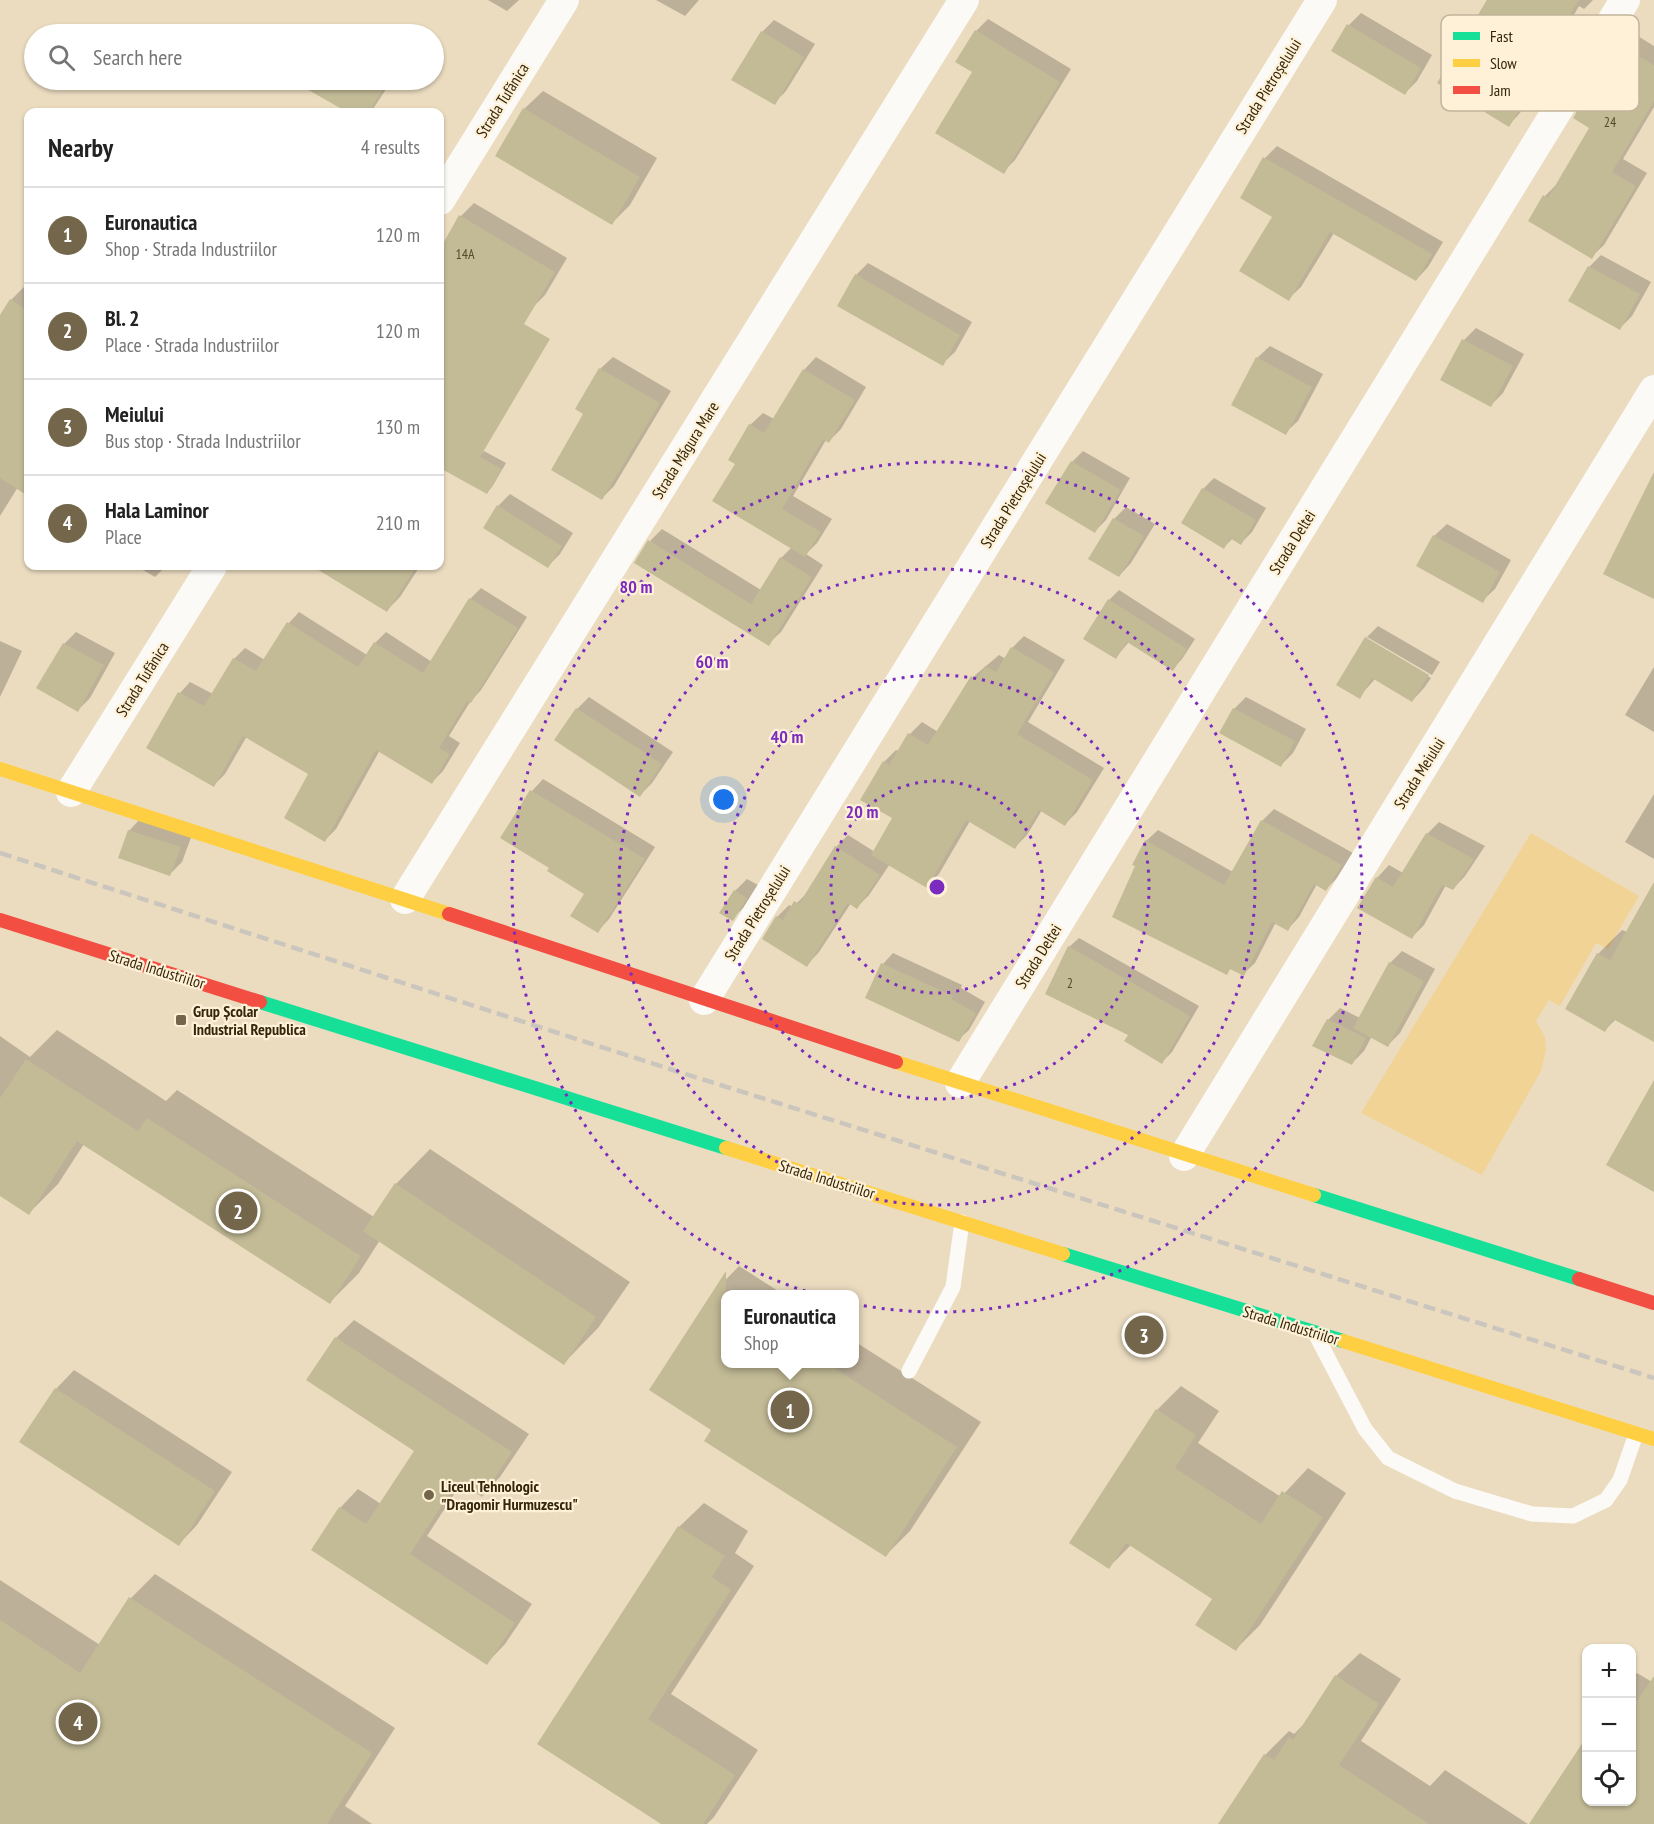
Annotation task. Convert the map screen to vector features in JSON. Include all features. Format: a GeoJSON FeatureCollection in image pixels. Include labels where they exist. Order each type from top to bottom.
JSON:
{"type":"FeatureCollection","features":[{"type":"Feature","properties":{"kind":"street","name":"Strada Tufănica"},"geometry":{"type":"LineString","coordinates":[[444,194],[564,0]]}},
{"type":"Feature","properties":{"kind":"street","name":"Strada Măgura Mare"},"geometry":{"type":"LineString","coordinates":[[405,899],[964,0]]}},
{"type":"Feature","properties":{"kind":"street","name":"Strada Pietroșelului"},"geometry":{"type":"LineString","coordinates":[[704,1000],[1322,0]]}},
{"type":"Feature","properties":{"kind":"street","name":"Strada Deltei"},"geometry":{"type":"LineString","coordinates":[[1615,15],[1624,0]]}},
{"type":"Feature","properties":{"kind":"street","name":"Strada Deltei"},"geometry":{"type":"LineString","coordinates":[[960,1083],[1556,111]]}},
{"type":"Feature","properties":{"kind":"street","name":"Strada Meiului"},"geometry":{"type":"LineString","coordinates":[[1184,1156],[1654,390]]}},
{"type":"Feature","properties":{"kind":"street","name":"Strada Tufănica"},"geometry":{"type":"LineString","coordinates":[[71,792],[210,570]]}},
{"type":"Feature","properties":{"kind":"street"},"geometry":{"type":"LineString","coordinates":[[0,769],[405,899],[704,1000],[1184,1156],[1654,1303]]}},
{"type":"Feature","properties":{"kind":"street","name":"Strada Industriilor"},"geometry":{"type":"LineString","coordinates":[[0,920],[1654,1439]]}},
{"type":"Feature","properties":{"kind":"lane"},"geometry":{"type":"LineString","coordinates":[[909,1371],[953,1287],[962,1222]]}},
{"type":"Feature","properties":{"kind":"lane"},"geometry":{"type":"LineString","coordinates":[[1315,1333],[1365,1429],[1388,1458],[1455,1491],[1532,1514],[1573,1516],[1606,1500],[1620,1480],[1636,1434]]}},
{"type":"Feature","properties":{"kind":"shaded area"},"geometry":{"type":"Polygon","coordinates":[[[1531,833],[1639,896],[1608,949],[1596,943],[1560,1006],[1549,1000],[1536,1021],[1545,1037],[1546,1050],[1541,1071],[1482,1175],[1361,1113],[1531,833]]]}},
{"type":"Feature","properties":{"kind":"building"},"geometry":{"type":"Polygon","coordinates":[[[1487,0],[1579,0],[1570,15],[1478,15],[1487,0]]]}},
{"type":"Feature","properties":{"kind":"building"},"geometry":{"type":"Polygon","coordinates":[[[1347,24],[1421,68],[1405,95],[1331,51],[1347,24]]]}},
{"type":"Feature","properties":{"kind":"building"},"geometry":{"type":"Polygon","coordinates":[[[975,30],[1060,82],[1004,174],[935,133],[972,72],[955,62],[975,30]]]}},
{"type":"Feature","properties":{"kind":"building"},"geometry":{"type":"Polygon","coordinates":[[[761,31],[804,57],[775,105],[731,80],[761,31]]]}},
{"type":"Feature","properties":{"kind":"building"},"geometry":{"type":"Polygon","coordinates":[[[1639,56],[1654,65],[1654,101],[1612,172],[1636,186],[1592,259],[1528,221],[1543,195],[1548,198],[1589,128],[1573,118],[1577,111],[1639,111],[1639,56]]]}},
{"type":"Feature","properties":{"kind":"building"},"geometry":{"type":"Polygon","coordinates":[[[308,90],[383,90],[372,108],[340,108],[308,90]]]}},
{"type":"Feature","properties":{"kind":"building"},"geometry":{"type":"Polygon","coordinates":[[[523,108],[640,177],[612,225],[495,156],[523,108]]]}},
{"type":"Feature","properties":{"kind":"building"},"geometry":{"type":"Polygon","coordinates":[[[1483,111],[1519,111],[1509,127],[1483,111]]]}},
{"type":"Feature","properties":{"kind":"building"},"geometry":{"type":"Polygon","coordinates":[[[1263,157],[1432,254],[1416,281],[1330,232],[1289,301],[1239,271],[1272,217],[1240,198],[1263,157]]]}},
{"type":"Feature","properties":{"kind":"building"},"geometry":{"type":"Polygon","coordinates":[[[459,215],[555,272],[524,324],[550,339],[480,457],[502,469],[487,494],[444,470],[444,242],[459,215]]]}},
{"type":"Feature","properties":{"kind":"building"},"geometry":{"type":"Polygon","coordinates":[[[1588,266],[1640,294],[1620,330],[1568,301],[1588,266]]]}},
{"type":"Feature","properties":{"kind":"building"},"geometry":{"type":"Polygon","coordinates":[[[855,274],[960,335],[943,366],[837,306],[855,274]]]}},
{"type":"Feature","properties":{"kind":"building"},"geometry":{"type":"Polygon","coordinates":[[[10,299],[24,308],[24,493],[0,478],[0,315],[10,299]]]}},
{"type":"Feature","properties":{"kind":"building"},"geometry":{"type":"Polygon","coordinates":[[[1462,339],[1513,366],[1491,407],[1440,380],[1462,339]]]}},
{"type":"Feature","properties":{"kind":"building"},"geometry":{"type":"Polygon","coordinates":[[[1256,357],[1312,387],[1286,435],[1231,405],[1256,357]]]}},
{"type":"Feature","properties":{"kind":"building"},"geometry":{"type":"Polygon","coordinates":[[[599,368],[660,403],[602,500],[551,470],[583,414],[575,409],[599,368]]]}},
{"type":"Feature","properties":{"kind":"building"},"geometry":{"type":"Polygon","coordinates":[[[803,369],[855,400],[829,443],[823,439],[782,509],[821,532],[805,557],[712,501],[735,464],[728,460],[749,424],[764,433],[803,369]]]}},
{"type":"Feature","properties":{"kind":"building"},"geometry":{"type":"Polygon","coordinates":[[[1071,461],[1121,490],[1095,533],[1045,503],[1071,461]]]}},
{"type":"Feature","properties":{"kind":"building"},"geometry":{"type":"Polygon","coordinates":[[[1654,472],[1654,599],[1603,574],[1654,472]]]}},
{"type":"Feature","properties":{"kind":"building"},"geometry":{"type":"Polygon","coordinates":[[[1202,488],[1256,520],[1241,545],[1230,538],[1224,549],[1181,523],[1202,488]]]}},
{"type":"Feature","properties":{"kind":"building"},"geometry":{"type":"Polygon","coordinates":[[[497,505],[562,546],[548,568],[483,528],[497,505]]]}},
{"type":"Feature","properties":{"kind":"building"},"geometry":{"type":"Polygon","coordinates":[[[1113,518],[1144,536],[1119,577],[1088,559],[1113,518]]]}},
{"type":"Feature","properties":{"kind":"building"},"geometry":{"type":"Polygon","coordinates":[[[1433,535],[1500,572],[1483,603],[1416,566],[1433,535]]]}},
{"type":"Feature","properties":{"kind":"building"},"geometry":{"type":"Polygon","coordinates":[[[648,540],[751,604],[780,557],[812,577],[769,646],[634,563],[648,540]]]}},
{"type":"Feature","properties":{"kind":"building"},"geometry":{"type":"Polygon","coordinates":[[[319,570],[414,570],[387,612],[319,570]]]}},
{"type":"Feature","properties":{"kind":"building"},"geometry":{"type":"Polygon","coordinates":[[[469,598],[518,628],[471,703],[467,701],[439,748],[450,754],[432,784],[376,750],[325,842],[284,818],[308,774],[243,736],[214,787],[146,748],[178,692],[204,706],[233,658],[256,671],[287,622],[358,667],[374,642],[423,673],[469,598]]]}},
{"type":"Feature","properties":{"kind":"building"},"geometry":{"type":"Polygon","coordinates":[[[1108,599],[1187,649],[1173,671],[1127,642],[1116,659],[1083,639],[1108,599]]]}},
{"type":"Feature","properties":{"kind":"building"},"geometry":{"type":"Polygon","coordinates":[[[1365,637],[1429,675],[1412,702],[1372,678],[1360,699],[1336,685],[1365,637]]]}},
{"type":"Feature","properties":{"kind":"building"},"geometry":{"type":"Polygon","coordinates":[[[63,643],[104,665],[78,712],[36,688],[63,643]]]}},
{"type":"Feature","properties":{"kind":"building"},"geometry":{"type":"Polygon","coordinates":[[[1011,647],[1054,672],[1017,734],[1093,780],[1065,826],[1039,810],[1015,849],[966,820],[927,888],[871,855],[892,818],[860,800],[883,761],[889,765],[908,733],[928,745],[971,676],[977,679],[985,666],[996,672],[1011,647]]]}},
{"type":"Feature","properties":{"kind":"building"},"geometry":{"type":"Polygon","coordinates":[[[576,708],[662,764],[640,797],[554,740],[576,708]]]}},
{"type":"Feature","properties":{"kind":"building"},"geometry":{"type":"Polygon","coordinates":[[[1233,708],[1295,741],[1281,767],[1219,733],[1233,708]]]}},
{"type":"Feature","properties":{"kind":"building"},"geometry":{"type":"Polygon","coordinates":[[[530,790],[645,859],[598,933],[570,916],[584,894],[547,871],[549,868],[500,838],[530,790]]]}},
{"type":"Feature","properties":{"kind":"building"},"geometry":{"type":"Polygon","coordinates":[[[1261,820],[1342,865],[1326,891],[1314,884],[1288,931],[1272,922],[1244,976],[1230,969],[1227,975],[1112,917],[1135,866],[1132,865],[1145,840],[1224,885],[1261,820]]]}},
{"type":"Feature","properties":{"kind":"building"},"geometry":{"type":"Polygon","coordinates":[[[128,830],[181,847],[170,876],[118,858],[128,830]]]}},
{"type":"Feature","properties":{"kind":"building"},"geometry":{"type":"Polygon","coordinates":[[[1426,833],[1474,859],[1453,890],[1442,885],[1412,939],[1357,908],[1376,877],[1393,887],[1426,833]]]}},
{"type":"Feature","properties":{"kind":"building"},"geometry":{"type":"Polygon","coordinates":[[[835,846],[880,875],[857,909],[848,903],[807,967],[762,939],[776,916],[783,920],[794,901],[799,904],[835,846]]]}},
{"type":"Feature","properties":{"kind":"building"},"geometry":{"type":"Polygon","coordinates":[[[1654,882],[1654,1042],[1613,1019],[1605,1032],[1565,1009],[1597,953],[1610,960],[1654,882]]]}},
{"type":"Feature","properties":{"kind":"building"},"geometry":{"type":"Polygon","coordinates":[[[734,890],[747,898],[733,921],[719,913],[734,890]]]}},
{"type":"Feature","properties":{"kind":"building"},"geometry":{"type":"Polygon","coordinates":[[[1068,946],[1190,1016],[1162,1064],[1124,1041],[1128,1035],[1045,994],[1068,946]]]}},
{"type":"Feature","properties":{"kind":"building"},"geometry":{"type":"Polygon","coordinates":[[[1389,962],[1424,981],[1388,1047],[1353,1028],[1389,962]]]}},
{"type":"Feature","properties":{"kind":"building"},"geometry":{"type":"Polygon","coordinates":[[[881,963],[953,996],[951,999],[976,1013],[959,1042],[865,998],[881,963]]]}},
{"type":"Feature","properties":{"kind":"building"},"geometry":{"type":"Polygon","coordinates":[[[1327,1019],[1366,1038],[1352,1065],[1312,1046],[1327,1019]]]}},
{"type":"Feature","properties":{"kind":"building"},"geometry":{"type":"Polygon","coordinates":[[[26,1059],[138,1131],[147,1118],[361,1256],[330,1304],[77,1141],[29,1215],[0,1196],[0,1098],[26,1059]]]}},
{"type":"Feature","properties":{"kind":"building"},"geometry":{"type":"Polygon","coordinates":[[[1654,1080],[1654,1192],[1606,1165],[1654,1080]]]}},
{"type":"Feature","properties":{"kind":"building"},"geometry":{"type":"Polygon","coordinates":[[[395,1183],[596,1317],[564,1365],[363,1231],[395,1183]]]}},
{"type":"Feature","properties":{"kind":"building"},"geometry":{"type":"Polygon","coordinates":[[[726,1271],[726,1290],[721,1290],[721,1368],[834,1368],[957,1447],[886,1557],[704,1441],[711,1430],[649,1390],[726,1271]]]}},
{"type":"Feature","properties":{"kind":"building","name":"Liceul Tehnologic \"Dragomir Hurmuzescu\""},"geometry":{"type":"Polygon","coordinates":[[[335,1337],[512,1452],[482,1497],[458,1481],[410,1554],[515,1623],[487,1665],[311,1550],[339,1507],[366,1524],[414,1451],[306,1380],[335,1337]]]}},
{"type":"Feature","properties":{"kind":"building"},"geometry":{"type":"Polygon","coordinates":[[[55,1388],[215,1491],[179,1546],[19,1442],[55,1388]]]}},
{"type":"Feature","properties":{"kind":"building"},"geometry":{"type":"Polygon","coordinates":[[[1156,1409],[1196,1435],[1175,1468],[1261,1524],[1282,1491],[1323,1517],[1236,1651],[1195,1625],[1212,1599],[1126,1543],[1109,1569],[1069,1543],[1156,1409]]]}},
{"type":"Feature","properties":{"kind":"building"},"geometry":{"type":"Polygon","coordinates":[[[678,1526],[725,1556],[712,1577],[731,1590],[648,1719],[735,1775],[703,1824],[661,1824],[537,1744],[678,1526]]]}},
{"type":"Feature","properties":{"kind":"building"},"geometry":{"type":"Polygon","coordinates":[[[129,1597],[372,1753],[327,1824],[0,1824],[0,1620],[80,1673],[129,1597]]]}},
{"type":"Feature","properties":{"kind":"building"},"geometry":{"type":"Polygon","coordinates":[[[1335,1675],[1379,1704],[1339,1765],[1429,1824],[1218,1824],[1264,1754],[1274,1760],[1289,1737],[1293,1740],[1335,1675]]]}},
{"type":"Feature","properties":{"kind":"building"},"geometry":{"type":"Polygon","coordinates":[[[1654,1676],[1654,1824],[1529,1824],[1582,1744],[1582,1806],[1636,1806],[1636,1702],[1654,1676]]]}},
{"type":"Feature","properties":{"kind":"railway"},"geometry":{"type":"LineString","coordinates":[[0,853],[679,1072],[1654,1378]]}},
{"type":"Feature","properties":{"kind":"traffic: fast"},"geometry":{"type":"LineString","coordinates":[[260,1002],[726,1148]]}},
{"type":"Feature","properties":{"kind":"traffic: fast"},"geometry":{"type":"LineString","coordinates":[[1314,1195],[1579,1279]]}},
{"type":"Feature","properties":{"kind":"traffic: fast"},"geometry":{"type":"LineString","coordinates":[[1063,1254],[1343,1341]]}},
{"type":"Feature","properties":{"kind":"traffic: slow"},"geometry":{"type":"LineString","coordinates":[[0,769],[449,914]]}},
{"type":"Feature","properties":{"kind":"traffic: slow"},"geometry":{"type":"LineString","coordinates":[[896,1062],[1314,1195]]}},
{"type":"Feature","properties":{"kind":"traffic: slow"},"geometry":{"type":"LineString","coordinates":[[726,1148],[1063,1254]]}},
{"type":"Feature","properties":{"kind":"traffic: slow"},"geometry":{"type":"LineString","coordinates":[[1343,1341],[1654,1439]]}},
{"type":"Feature","properties":{"kind":"traffic: jam"},"geometry":{"type":"LineString","coordinates":[[449,914],[896,1062]]}},
{"type":"Feature","properties":{"kind":"traffic: jam"},"geometry":{"type":"LineString","coordinates":[[0,920],[260,1002]]}},
{"type":"Feature","properties":{"kind":"traffic: jam"},"geometry":{"type":"LineString","coordinates":[[1579,1279],[1654,1303]]}},
{"type":"Feature","properties":{"kind":"place","name":"Grup Școlar Industrial Republica"},"geometry":{"type":"Point","coordinates":[181,1020]}},
{"type":"Feature","properties":{"kind":"place","name":"Bl. 2"},"geometry":{"type":"Point","coordinates":[238,1211]}},
{"type":"Feature","properties":{"kind":"place","name":"Meiului"},"geometry":{"type":"Point","coordinates":[1144,1335]}},
{"type":"Feature","properties":{"kind":"place","name":"Euronautica"},"geometry":{"type":"Point","coordinates":[790,1410]}},
{"type":"Feature","properties":{"kind":"place","name":"Liceul Tehnologic \"Dragomir Hurmuzescu\""},"geometry":{"type":"Point","coordinates":[429,1495]}},
{"type":"Feature","properties":{"kind":"place","name":"Hala Laminor"},"geometry":{"type":"Point","coordinates":[78,1722]}}]}
